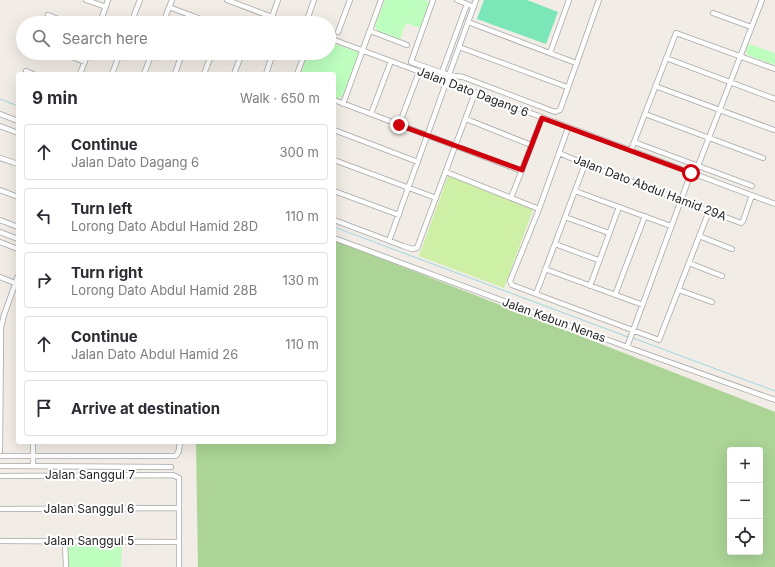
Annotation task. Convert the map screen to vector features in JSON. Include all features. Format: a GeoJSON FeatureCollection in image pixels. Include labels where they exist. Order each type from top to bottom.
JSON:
{"type":"FeatureCollection","features":[{"type":"Feature","properties":{"kind":"street"},"geometry":{"type":"LineString","coordinates":[[86,0],[106,7]]}},
{"type":"Feature","properties":{"kind":"street"},"geometry":{"type":"LineString","coordinates":[[103,16],[108,0]]}},
{"type":"Feature","properties":{"kind":"street"},"geometry":{"type":"LineString","coordinates":[[134,16],[140,0]]}},
{"type":"Feature","properties":{"kind":"street"},"geometry":{"type":"LineString","coordinates":[[166,16],[172,0]]}},
{"type":"Feature","properties":{"kind":"street"},"geometry":{"type":"LineString","coordinates":[[227,0],[269,16]]}},
{"type":"Feature","properties":{"kind":"street"},"geometry":{"type":"LineString","coordinates":[[245,7],[247,0]]}},
{"type":"Feature","properties":{"kind":"street"},"geometry":{"type":"LineString","coordinates":[[272,16],[278,0]]}},
{"type":"Feature","properties":{"kind":"street"},"geometry":{"type":"LineString","coordinates":[[308,16],[314,0]]}},
{"type":"Feature","properties":{"kind":"street"},"geometry":{"type":"LineString","coordinates":[[338,32],[350,0]]}},
{"type":"Feature","properties":{"kind":"street"},"geometry":{"type":"LineString","coordinates":[[343,104],[381,0]]}},
{"type":"Feature","properties":{"kind":"street"},"geometry":{"type":"LineString","coordinates":[[433,0],[411,62],[449,75],[463,77],[555,112],[560,110],[599,0]]}},
{"type":"Feature","properties":{"kind":"street"},"geometry":{"type":"LineString","coordinates":[[457,0],[474,7]]}},
{"type":"Feature","properties":{"kind":"street"},"geometry":{"type":"LineString","coordinates":[[389,241],[476,0]]}},
{"type":"Feature","properties":{"kind":"street"},"geometry":{"type":"LineString","coordinates":[[550,53],[569,0]]}},
{"type":"Feature","properties":{"kind":"street"},"geometry":{"type":"LineString","coordinates":[[698,166],[729,82],[762,0]]}},
{"type":"Feature","properties":{"kind":"street"},"geometry":{"type":"LineString","coordinates":[[442,72],[467,4]]}},
{"type":"Feature","properties":{"kind":"street"},"geometry":{"type":"LineString","coordinates":[[169,7],[193,16]]}},
{"type":"Feature","properties":{"kind":"street"},"geometry":{"type":"LineString","coordinates":[[713,13],[751,27]]}},
{"type":"Feature","properties":{"kind":"street"},"geometry":{"type":"LineString","coordinates":[[468,22],[576,63]]}},
{"type":"Feature","properties":{"kind":"street"},"geometry":{"type":"LineString","coordinates":[[370,31],[407,45]]}},
{"type":"Feature","properties":{"kind":"street"},"geometry":{"type":"LineString","coordinates":[[631,150],[676,33],[775,69]]}},
{"type":"Feature","properties":{"kind":"street","name":"Jalan Dato Dagang 6"},"geometry":{"type":"LineString","coordinates":[[336,41],[775,204]]}},
{"type":"Feature","properties":{"kind":"street"},"geometry":{"type":"LineString","coordinates":[[460,47],[567,87]]}},
{"type":"Feature","properties":{"kind":"street"},"geometry":{"type":"LineString","coordinates":[[666,58],[775,99]]}},
{"type":"Feature","properties":{"kind":"street"},"geometry":{"type":"LineString","coordinates":[[80,60],[85,62],[81,72]]}},
{"type":"Feature","properties":{"kind":"street"},"geometry":{"type":"LineString","coordinates":[[113,72],[117,60]]}},
{"type":"Feature","properties":{"kind":"street"},"geometry":{"type":"LineString","coordinates":[[145,72],[149,60]]}},
{"type":"Feature","properties":{"kind":"street"},"geometry":{"type":"LineString","coordinates":[[176,72],[180,60]]}},
{"type":"Feature","properties":{"kind":"street"},"geometry":{"type":"LineString","coordinates":[[205,72],[209,60]]}},
{"type":"Feature","properties":{"kind":"street"},"geometry":{"type":"LineString","coordinates":[[235,72],[239,60]]}},
{"type":"Feature","properties":{"kind":"street"},"geometry":{"type":"LineString","coordinates":[[267,72],[271,60]]}},
{"type":"Feature","properties":{"kind":"street"},"geometry":{"type":"LineString","coordinates":[[298,72],[302,60]]}},
{"type":"Feature","properties":{"kind":"street"},"geometry":{"type":"LineString","coordinates":[[371,114],[391,62]]}},
{"type":"Feature","properties":{"kind":"street"},"geometry":{"type":"LineString","coordinates":[[399,125],[419,72]]}},
{"type":"Feature","properties":{"kind":"street"},"geometry":{"type":"LineString","coordinates":[[655,86],[774,130]]}},
{"type":"Feature","properties":{"kind":"street"},"geometry":{"type":"LineString","coordinates":[[336,221],[416,250],[419,247],[475,93]]}},
{"type":"Feature","properties":{"kind":"street"},"geometry":{"type":"LineString","coordinates":[[336,101],[522,170]]}},
{"type":"Feature","properties":{"kind":"street"},"geometry":{"type":"LineString","coordinates":[[0,114],[16,120]]}},
{"type":"Feature","properties":{"kind":"street"},"geometry":{"type":"LineString","coordinates":[[645,114],[762,158]]}},
{"type":"Feature","properties":{"kind":"street"},"geometry":{"type":"LineString","coordinates":[[511,198],[542,118]]}},
{"type":"Feature","properties":{"kind":"street"},"geometry":{"type":"LineString","coordinates":[[466,120],[532,145]]}},
{"type":"Feature","properties":{"kind":"street"},"geometry":{"type":"LineString","coordinates":[[0,126],[16,132]]}},
{"type":"Feature","properties":{"kind":"street"},"geometry":{"type":"LineString","coordinates":[[568,128],[510,284],[659,340],[709,211]]}},
{"type":"Feature","properties":{"kind":"street"},"geometry":{"type":"LineString","coordinates":[[336,131],[418,162]]}},
{"type":"Feature","properties":{"kind":"street"},"geometry":{"type":"LineString","coordinates":[[634,142],[752,186]]}},
{"type":"Feature","properties":{"kind":"street","name":"Jalan Dato Abdul Hamid 29A"},"geometry":{"type":"LineString","coordinates":[[559,153],[741,223],[743,222],[752,195]]}},
{"type":"Feature","properties":{"kind":"street"},"geometry":{"type":"LineString","coordinates":[[0,158],[16,163]]}},
{"type":"Feature","properties":{"kind":"street"},"geometry":{"type":"LineString","coordinates":[[336,161],[436,198]]}},
{"type":"Feature","properties":{"kind":"street"},"geometry":{"type":"LineString","coordinates":[[536,294],[585,164]]}},
{"type":"Feature","properties":{"kind":"street"},"geometry":{"type":"LineString","coordinates":[[446,172],[539,209]]}},
{"type":"Feature","properties":{"kind":"street"},"geometry":{"type":"LineString","coordinates":[[627,347],[691,173]]}},
{"type":"Feature","properties":{"kind":"street"},"geometry":{"type":"LineString","coordinates":[[0,190],[16,196]]}},
{"type":"Feature","properties":{"kind":"street"},"geometry":{"type":"LineString","coordinates":[[575,191],[671,226]]}},
{"type":"Feature","properties":{"kind":"street"},"geometry":{"type":"LineString","coordinates":[[336,192],[399,215]]}},
{"type":"Feature","properties":{"kind":"street"},"geometry":{"type":"LineString","coordinates":[[590,286],[598,260],[619,207]]}},
{"type":"Feature","properties":{"kind":"street"},"geometry":{"type":"LineString","coordinates":[[565,216],[608,233]]}},
{"type":"Feature","properties":{"kind":"street"},"geometry":{"type":"LineString","coordinates":[[615,295],[645,216]]}},
{"type":"Feature","properties":{"kind":"street"},"geometry":{"type":"LineString","coordinates":[[0,220],[16,225]]}},
{"type":"Feature","properties":{"kind":"street"},"geometry":{"type":"LineString","coordinates":[[0,232],[16,238]]}},
{"type":"Feature","properties":{"kind":"street"},"geometry":{"type":"LineString","coordinates":[[699,236],[732,249]]}},
{"type":"Feature","properties":{"kind":"street","name":"Jalan Kebun Nenas"},"geometry":{"type":"LineString","coordinates":[[336,239],[627,347],[775,400]]}},
{"type":"Feature","properties":{"kind":"street"},"geometry":{"type":"LineString","coordinates":[[0,242],[16,248]]}},
{"type":"Feature","properties":{"kind":"street"},"geometry":{"type":"LineString","coordinates":[[555,244],[598,260]]}},
{"type":"Feature","properties":{"kind":"street"},"geometry":{"type":"LineString","coordinates":[[689,263],[722,276]]}},
{"type":"Feature","properties":{"kind":"street"},"geometry":{"type":"LineString","coordinates":[[545,269],[642,305]]}},
{"type":"Feature","properties":{"kind":"street"},"geometry":{"type":"LineString","coordinates":[[0,277],[15,283],[2,314],[0,451]]}},
{"type":"Feature","properties":{"kind":"street"},"geometry":{"type":"LineString","coordinates":[[679,290],[712,302]]}},
{"type":"Feature","properties":{"kind":"street"},"geometry":{"type":"LineString","coordinates":[[33,444],[33,466]]}},
{"type":"Feature","properties":{"kind":"street"},"geometry":{"type":"LineString","coordinates":[[0,456],[175,456],[178,454],[180,444]]}},
{"type":"Feature","properties":{"kind":"street"},"geometry":{"type":"LineString","coordinates":[[0,466],[170,467]]}},
{"type":"Feature","properties":{"kind":"street","name":"Jalan Sanggul 7"},"geometry":{"type":"LineString","coordinates":[[0,476],[173,475],[179,478],[178,508]]}},
{"type":"Feature","properties":{"kind":"street"},"geometry":{"type":"LineString","coordinates":[[178,508],[179,567]]}},
{"type":"Feature","properties":{"kind":"street","name":"Jalan Sanggul 6"},"geometry":{"type":"LineString","coordinates":[[0,509],[178,508]]}},
{"type":"Feature","properties":{"kind":"street","name":"Jalan Sanggul 5"},"geometry":{"type":"LineString","coordinates":[[0,541],[179,542]]}},
{"type":"Feature","properties":{"kind":"street"},"geometry":{"type":"LineString","coordinates":[[65,541],[66,567]]}},
{"type":"Feature","properties":{"kind":"green space"},"geometry":{"type":"Polygon","coordinates":[[[385,0],[424,0],[429,2],[420,28],[406,23],[400,40],[379,32],[375,26],[385,0]]]}},
{"type":"Feature","properties":{"kind":"green space"},"geometry":{"type":"Polygon","coordinates":[[[484,0],[527,0],[558,12],[546,44],[477,19],[484,0]]]}},
{"type":"Feature","properties":{"kind":"green space"},"geometry":{"type":"Polygon","coordinates":[[[336,44],[357,52],[359,55],[342,97],[337,99],[336,72],[302,72],[306,60],[336,60],[336,44]]]}},
{"type":"Feature","properties":{"kind":"green space"},"geometry":{"type":"Polygon","coordinates":[[[749,44],[775,53],[775,65],[747,55],[746,51],[749,44]]]}},
{"type":"Feature","properties":{"kind":"green space"},"geometry":{"type":"Polygon","coordinates":[[[448,176],[533,210],[504,288],[419,256],[448,176]]]}},
{"type":"Feature","properties":{"kind":"green space"},"geometry":{"type":"Polygon","coordinates":[[[336,241],[775,412],[775,567],[198,567],[196,444],[336,444],[336,241]]]}},
{"type":"Feature","properties":{"kind":"green space"},"geometry":{"type":"Polygon","coordinates":[[[71,544],[122,544],[121,567],[67,567],[67,547],[71,544]]]}},
{"type":"Feature","properties":{"kind":"waterway"},"geometry":{"type":"LineString","coordinates":[[0,99],[16,105]]}},
{"type":"Feature","properties":{"kind":"waterway"},"geometry":{"type":"LineString","coordinates":[[336,228],[628,337]]}},
{"type":"Feature","properties":{"kind":"waterway"},"geometry":{"type":"LineString","coordinates":[[633,338],[775,391]]}},
{"type":"Feature","properties":{"kind":"route"},"geometry":{"type":"LineString","coordinates":[[399,125],[522,170],[542,118],[691,173]]}}]}
